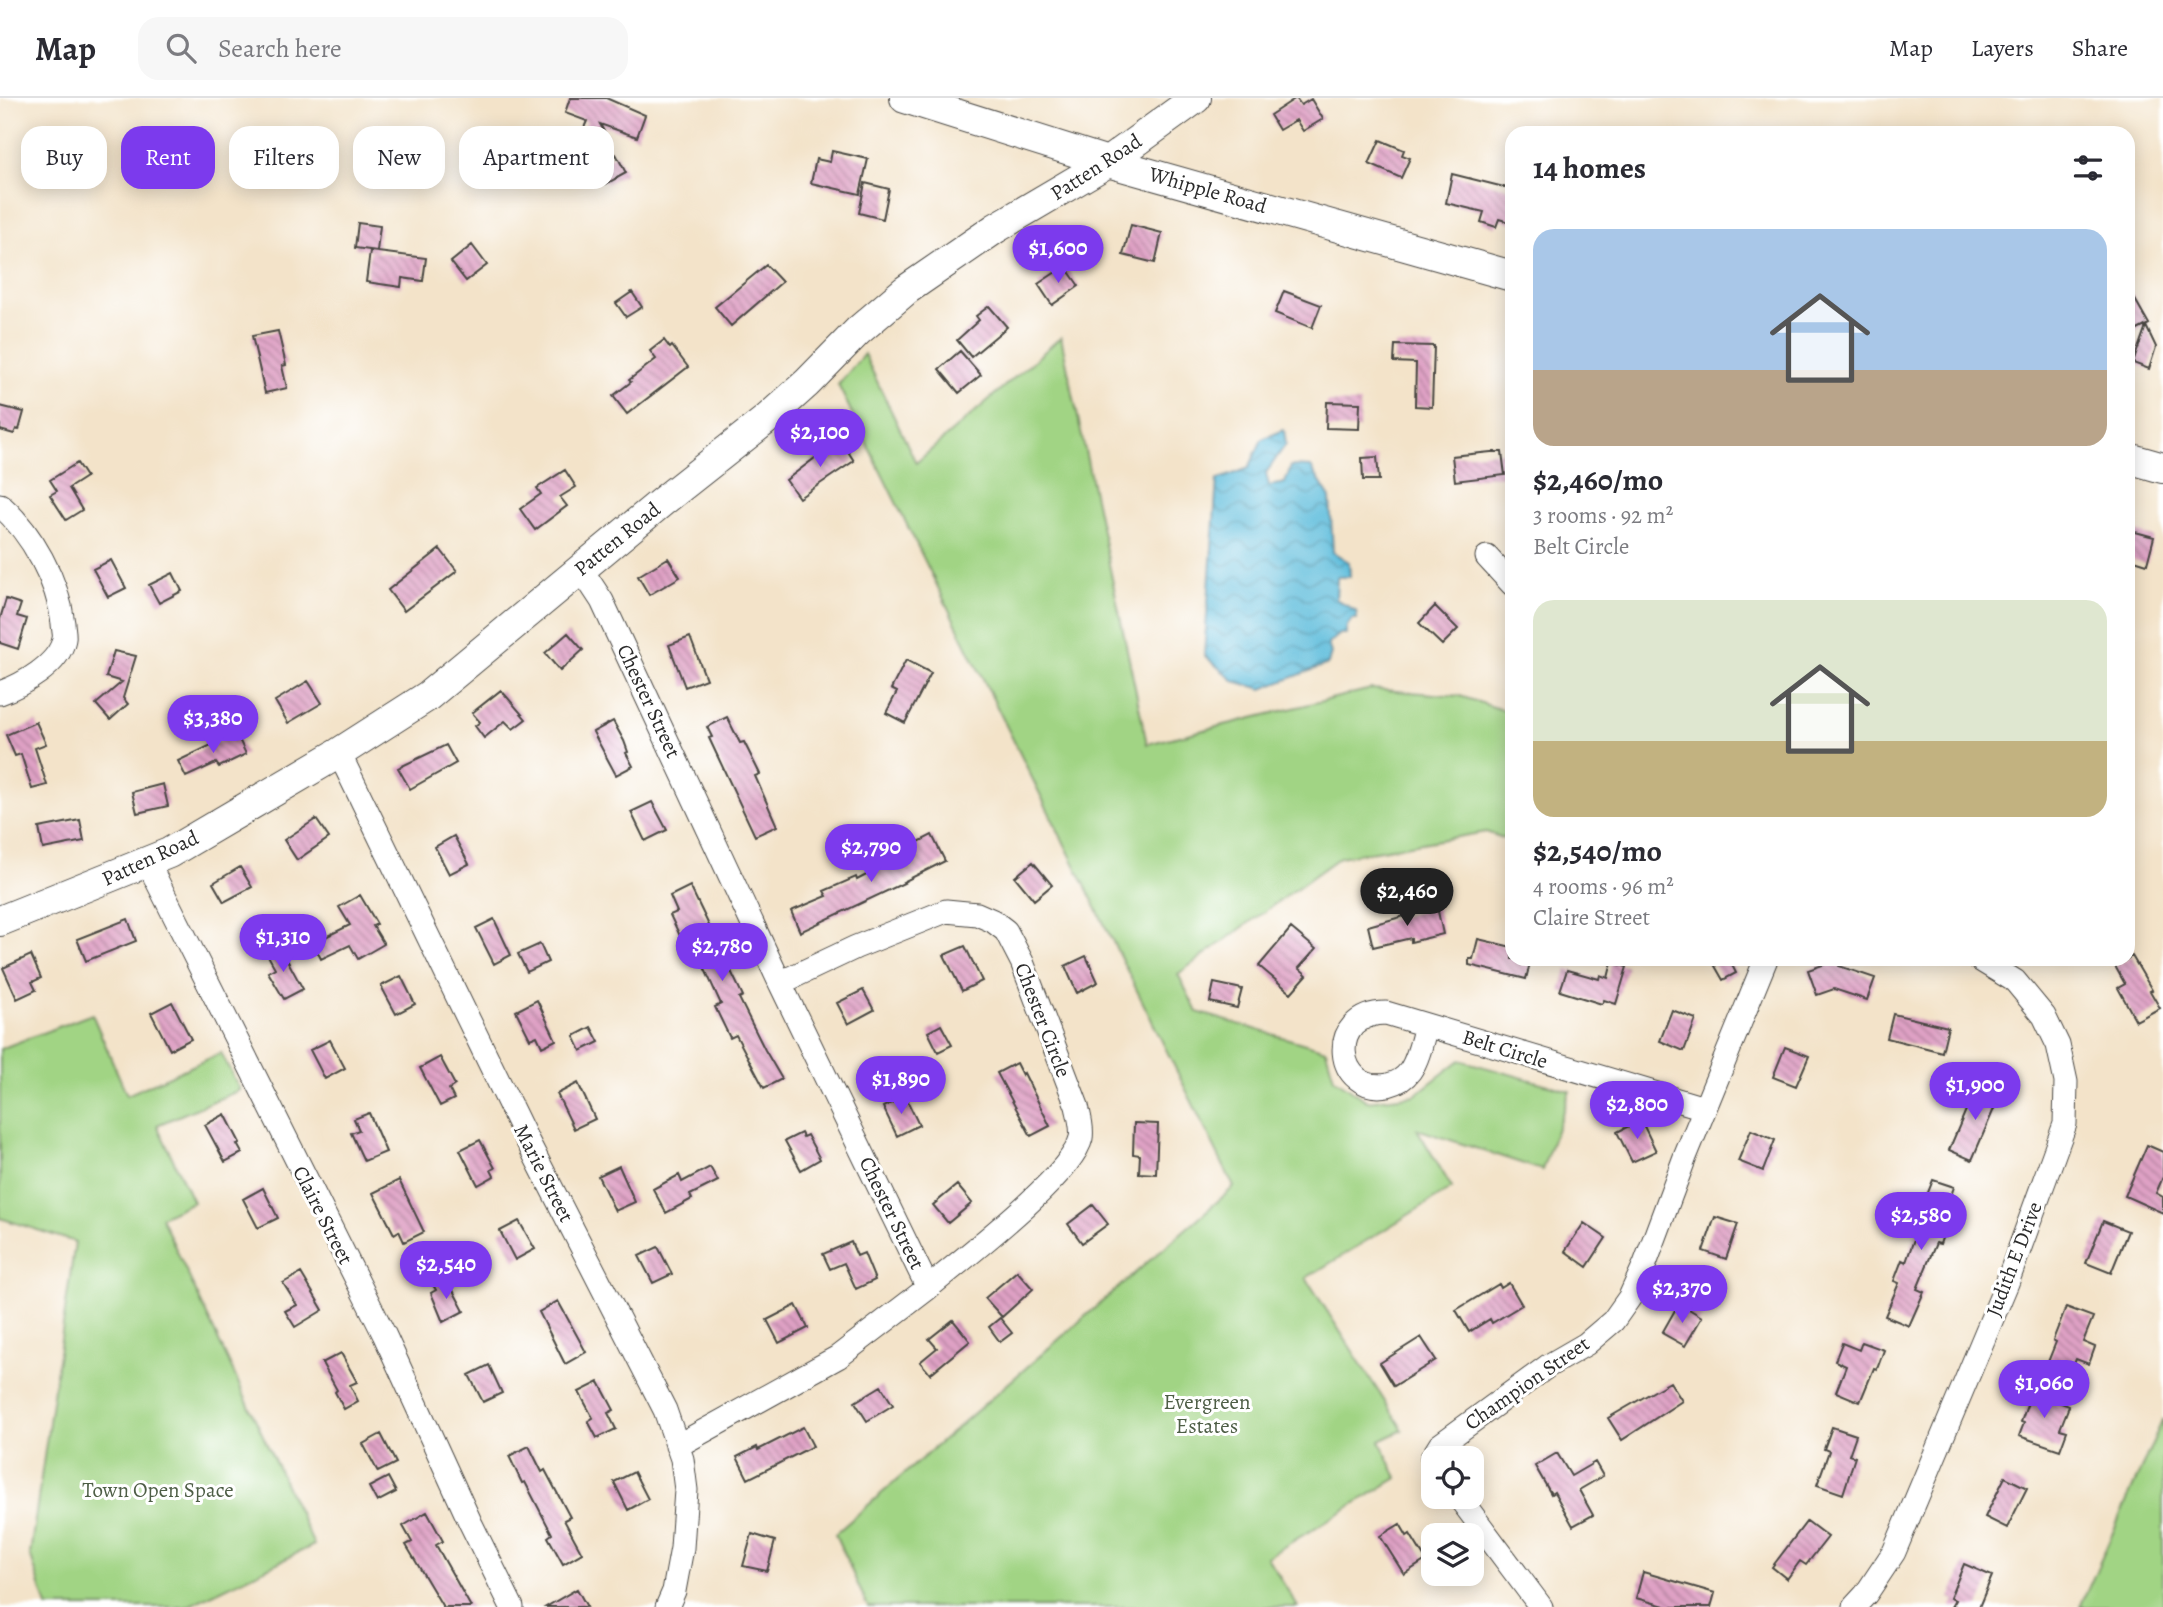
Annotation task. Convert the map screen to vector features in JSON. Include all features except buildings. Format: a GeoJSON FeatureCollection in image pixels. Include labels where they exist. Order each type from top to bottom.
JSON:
{"type":"FeatureCollection","features":[{"type":"Feature","properties":{"kind":"street","name":"Whipple Road"},"geometry":{"type":"LineString","coordinates":[[905,98],[1108,162],[1505,274]]}},
{"type":"Feature","properties":{"kind":"street","name":"Patten Road"},"geometry":{"type":"LineString","coordinates":[[0,921],[148,863],[193,840],[402,714],[451,678],[768,418],[858,331],[906,290],[996,228],[1108,162],[1196,98]]}},
{"type":"Feature","properties":{"kind":"street"},"geometry":{"type":"LineString","coordinates":[[2135,460],[2163,468]]}},
{"type":"Feature","properties":{"kind":"street"},"geometry":{"type":"LineString","coordinates":[[0,505],[14,517],[42,560],[60,602],[64,639],[50,665],[17,687],[0,693]]}},
{"type":"Feature","properties":{"kind":"street"},"geometry":{"type":"LineString","coordinates":[[1487,557],[1505,576]]}},
{"type":"Feature","properties":{"kind":"street","name":"Chester Street"},"geometry":{"type":"LineString","coordinates":[[581,569],[602,601],[780,983],[928,1288],[838,1357],[677,1446]]}},
{"type":"Feature","properties":{"kind":"street","name":"Marie Street"},"geometry":{"type":"LineString","coordinates":[[339,753],[528,1142],[665,1410],[682,1459],[685,1490],[682,1548],[674,1591],[667,1607]]}},
{"type":"Feature","properties":{"kind":"street","name":"Claire Street"},"geometry":{"type":"LineString","coordinates":[[148,863],[384,1334],[512,1607]]}},
{"type":"Feature","properties":{"kind":"street","name":"Chester Circle"},"geometry":{"type":"LineString","coordinates":[[780,983],[856,947],[946,911],[977,914],[993,921],[1006,932],[1022,962],[1077,1106],[1081,1125],[1080,1142],[1055,1178],[928,1288]]}},
{"type":"Feature","properties":{"kind":"street","name":"Champion Street"},"geometry":{"type":"LineString","coordinates":[[1440,1446],[1548,1366],[1586,1343],[1613,1321],[1630,1297],[1763,966]]}},
{"type":"Feature","properties":{"kind":"street","name":"Judith E Drive"},"geometry":{"type":"LineString","coordinates":[[1854,1607],[1894,1552],[2007,1283],[2065,1124],[2066,1082],[2058,1045],[2045,1016],[2015,981],[1990,966]]}},
{"type":"Feature","properties":{"kind":"street","name":"Belt Circle"},"geometry":{"type":"LineString","coordinates":[[1426,1025],[1704,1108]]}},
{"type":"Feature","properties":{"kind":"street"},"geometry":{"type":"LineString","coordinates":[[1468,1509],[1541,1607]]}},
{"type":"Feature","properties":{"kind":"green space","name":"Evergreen Estates"},"geometry":{"type":"Polygon","coordinates":[[[1061,337],[1147,744],[1371,689],[1460,696],[1505,711],[1505,839],[1486,832],[1340,857],[1178,974],[1197,1012],[1326,1050],[1334,1078],[1367,1101],[1415,1095],[1460,1060],[1570,1091],[1542,1170],[1417,1129],[1452,1188],[1306,1278],[1403,1430],[1380,1441],[1397,1478],[1267,1557],[1298,1607],[868,1607],[835,1534],[1234,1187],[838,385],[864,354],[916,463],[1061,337]]]}},
{"type":"Feature","properties":{"kind":"green space","name":"Town Open Space"},"geometry":{"type":"Polygon","coordinates":[[[92,1014],[127,1095],[221,1053],[240,1090],[157,1125],[193,1202],[161,1217],[314,1545],[186,1607],[47,1607],[30,1554],[75,1242],[0,1218],[0,1049],[92,1014]]]}},
{"type":"Feature","properties":{"kind":"green space"},"geometry":{"type":"Polygon","coordinates":[[[2163,1419],[2163,1607],[2080,1607],[2163,1419]]]}},
{"type":"Feature","properties":{"kind":"water"},"geometry":{"type":"Polygon","coordinates":[[[1284,430],[1286,444],[1266,473],[1269,486],[1285,483],[1291,466],[1311,467],[1330,498],[1333,552],[1349,562],[1350,577],[1337,577],[1336,599],[1356,611],[1357,619],[1352,619],[1346,634],[1340,634],[1328,644],[1331,653],[1328,664],[1262,689],[1234,681],[1204,655],[1217,480],[1249,468],[1262,439],[1284,430]]]}}]}
